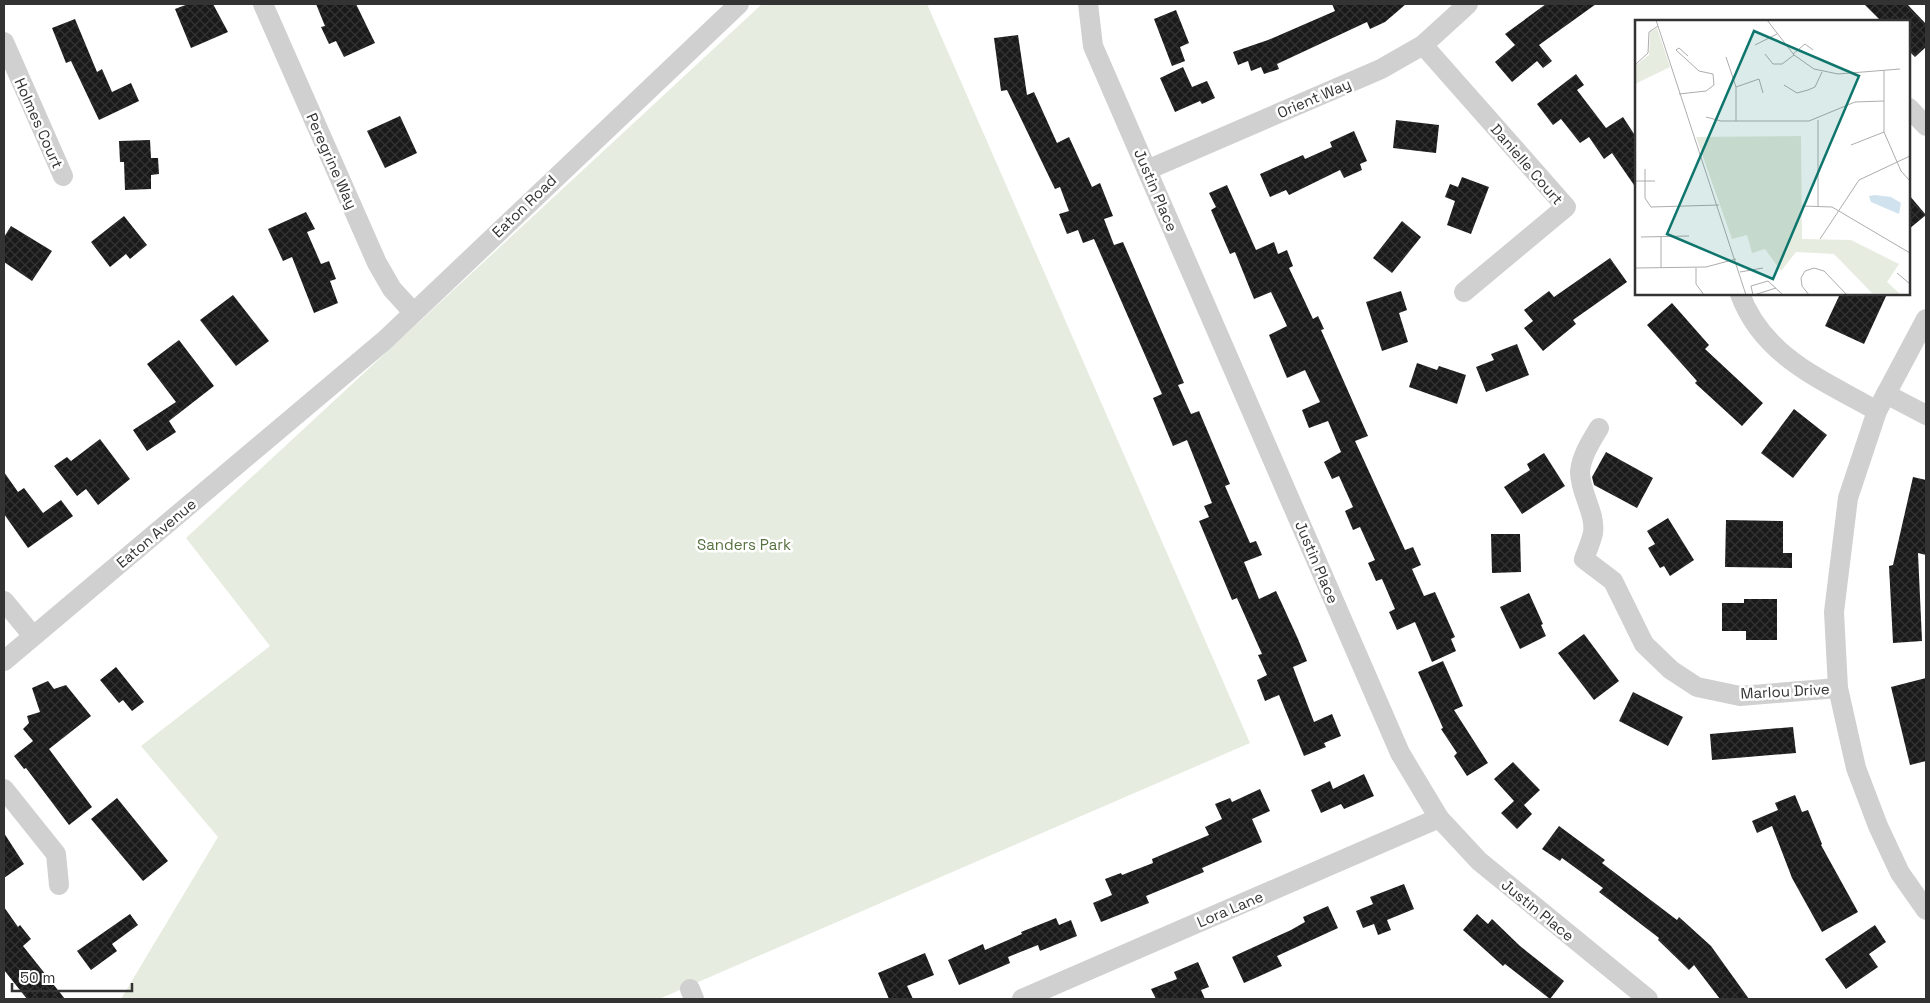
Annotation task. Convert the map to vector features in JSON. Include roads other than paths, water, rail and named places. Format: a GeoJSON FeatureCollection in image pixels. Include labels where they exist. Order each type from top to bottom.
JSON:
{"type":"FeatureCollection","features":[{"type":"Feature","properties":{"kind":"street","name":"Peregrine Way"},"geometry":{"type":"LineString","coordinates":[[263,4],[377,263],[392,289],[413,312]]}},
{"type":"Feature","properties":{"kind":"street","name":"Eaton Road"},"geometry":{"type":"LineString","coordinates":[[308,406],[385,340],[738,4]]}},
{"type":"Feature","properties":{"kind":"street","name":"Justin Place"},"geometry":{"type":"LineString","coordinates":[[1088,4],[1094,46],[1400,753],[1438,818],[1479,861],[1648,999]]}},
{"type":"Feature","properties":{"kind":"street","name":"Orient Way"},"geometry":{"type":"LineString","coordinates":[[1147,170],[1381,69],[1423,45],[1468,4]]}},
{"type":"Feature","properties":{"kind":"street","name":"Holmes Court"},"geometry":{"type":"LineString","coordinates":[[4,42],[62,176]]}},
{"type":"Feature","properties":{"kind":"street","name":"Danielle Court"},"geometry":{"type":"LineString","coordinates":[[1423,45],[1566,207],[1464,292]]}},
{"type":"Feature","properties":{"kind":"street"},"geometry":{"type":"LineString","coordinates":[[1910,109],[1926,126]]}},
{"type":"Feature","properties":{"kind":"street"},"geometry":{"type":"LineString","coordinates":[[1740,295],[1746,310],[1769,342],[1790,361],[1882,403],[1926,415]]}},
{"type":"Feature","properties":{"kind":"street"},"geometry":{"type":"LineString","coordinates":[[1926,319],[1882,403],[1848,498],[1834,612],[1838,688],[1856,768],[1878,826],[1900,873],[1926,910]]}},
{"type":"Feature","properties":{"kind":"street","name":"Eaton Avenue"},"geometry":{"type":"LineString","coordinates":[[4,661],[308,406]]}},
{"type":"Feature","properties":{"kind":"street","name":"Marlou Drive"},"geometry":{"type":"LineString","coordinates":[[1599,428],[1588,447],[1580,470],[1581,484],[1592,520],[1593,533],[1584,559],[1613,580],[1644,644],[1671,670],[1697,687],[1740,696],[1838,688]]}},
{"type":"Feature","properties":{"kind":"street"},"geometry":{"type":"LineString","coordinates":[[4,601],[33,636]]}},
{"type":"Feature","properties":{"kind":"street"},"geometry":{"type":"LineString","coordinates":[[4,789],[56,854],[59,885]]}},
{"type":"Feature","properties":{"kind":"street","name":"Lora Lane"},"geometry":{"type":"LineString","coordinates":[[1022,999],[1438,818]]}},
{"type":"Feature","properties":{"kind":"park label","name":"Sanders Park"},"geometry":{"type":"Point","coordinates":[744,544]}}]}
